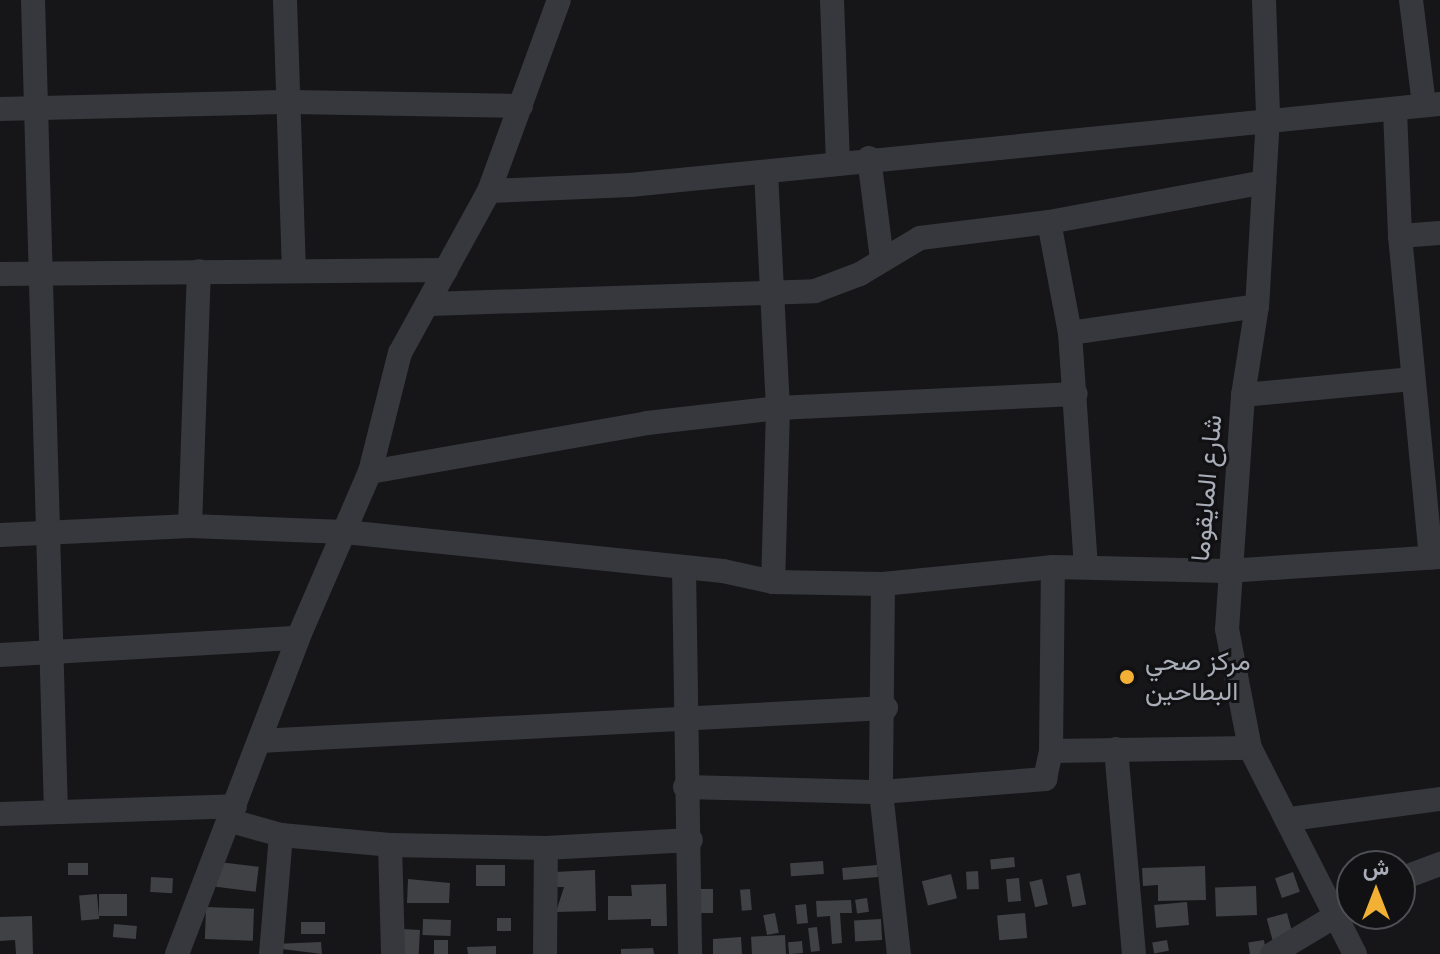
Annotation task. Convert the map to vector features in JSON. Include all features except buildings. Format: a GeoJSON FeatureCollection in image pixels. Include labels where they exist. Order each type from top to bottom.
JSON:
{"type":"FeatureCollection","features":[{"type":"Feature","properties":{"kind":"street"},"geometry":{"type":"LineString","coordinates":[[33,0],[39,273],[56,653],[56,811]]}},
{"type":"Feature","properties":{"kind":"street"},"geometry":{"type":"LineString","coordinates":[[285,0],[292,102],[294,270]]}},
{"type":"Feature","properties":{"kind":"street"},"geometry":{"type":"LineString","coordinates":[[177,954],[298,638],[370,472],[400,353],[430,304],[489,191],[559,0]]}},
{"type":"Feature","properties":{"kind":"street"},"geometry":{"type":"LineString","coordinates":[[832,0],[838,161]]}},
{"type":"Feature","properties":{"kind":"street","name":"شارع المايقوما"},"geometry":{"type":"LineString","coordinates":[[1264,0],[1268,117],[1257,306],[1243,395],[1227,571],[1227,629],[1250,748],[1336,897]]}},
{"type":"Feature","properties":{"kind":"street"},"geometry":{"type":"LineString","coordinates":[[489,191],[766,172],[838,161],[1268,117],[1395,110],[1432,104],[1411,0]]}},
{"type":"Feature","properties":{"kind":"street"},"geometry":{"type":"LineString","coordinates":[[0,109],[292,102],[521,106]]}},
{"type":"Feature","properties":{"kind":"street"},"geometry":{"type":"LineString","coordinates":[[0,535],[190,526],[345,532],[684,568],[773,582],[883,584],[1053,567],[1227,571],[1436,557],[1412,379],[1400,236],[1395,110]]}},
{"type":"Feature","properties":{"kind":"street"},"geometry":{"type":"LineString","coordinates":[[869,158],[882,260]]}},
{"type":"Feature","properties":{"kind":"street"},"geometry":{"type":"LineString","coordinates":[[766,172],[769,292],[778,408],[773,582]]}},
{"type":"Feature","properties":{"kind":"street"},"geometry":{"type":"LineString","coordinates":[[430,304],[815,291],[882,260],[920,238],[1049,222],[1264,182]]}},
{"type":"Feature","properties":{"kind":"street"},"geometry":{"type":"LineString","coordinates":[[1049,222],[1070,333],[1086,566]]}},
{"type":"Feature","properties":{"kind":"street"},"geometry":{"type":"LineString","coordinates":[[1400,236],[1440,233]]}},
{"type":"Feature","properties":{"kind":"street"},"geometry":{"type":"LineString","coordinates":[[0,274],[446,270]]}},
{"type":"Feature","properties":{"kind":"street"},"geometry":{"type":"LineString","coordinates":[[190,526],[199,271]]}},
{"type":"Feature","properties":{"kind":"street"},"geometry":{"type":"LineString","coordinates":[[1070,333],[1257,306]]}},
{"type":"Feature","properties":{"kind":"street"},"geometry":{"type":"LineString","coordinates":[[1243,395],[1412,379]]}},
{"type":"Feature","properties":{"kind":"street"},"geometry":{"type":"LineString","coordinates":[[370,472],[647,423],[778,408],[1076,394]]}},
{"type":"Feature","properties":{"kind":"street"},"geometry":{"type":"LineString","coordinates":[[685,787],[881,792],[1037,782],[1049,777],[1053,567]]}},
{"type":"Feature","properties":{"kind":"street"},"geometry":{"type":"LineString","coordinates":[[684,568],[685,787],[691,840],[690,954]]}},
{"type":"Feature","properties":{"kind":"street"},"geometry":{"type":"LineString","coordinates":[[883,584],[886,708],[881,792],[899,954]]}},
{"type":"Feature","properties":{"kind":"street"},"geometry":{"type":"LineString","coordinates":[[0,655],[298,638]]}},
{"type":"Feature","properties":{"kind":"street"},"geometry":{"type":"LineString","coordinates":[[259,741],[686,723],[886,708]]}},
{"type":"Feature","properties":{"kind":"street"},"geometry":{"type":"LineString","coordinates":[[1051,751],[1250,748]]}},
{"type":"Feature","properties":{"kind":"street"},"geometry":{"type":"LineString","coordinates":[[1116,749],[1134,954]]}},
{"type":"Feature","properties":{"kind":"street"},"geometry":{"type":"LineString","coordinates":[[1290,819],[1440,799]]}},
{"type":"Feature","properties":{"kind":"street"},"geometry":{"type":"LineString","coordinates":[[0,814],[56,811],[233,814],[281,835],[390,845],[546,848],[691,840]]}},
{"type":"Feature","properties":{"kind":"street"},"geometry":{"type":"LineString","coordinates":[[271,954],[281,835]]}},
{"type":"Feature","properties":{"kind":"street"},"geometry":{"type":"LineString","coordinates":[[390,845],[393,954]]}},
{"type":"Feature","properties":{"kind":"street"},"geometry":{"type":"LineString","coordinates":[[545,954],[546,848]]}},
{"type":"Feature","properties":{"kind":"street"},"geometry":{"type":"LineString","coordinates":[[1416,873],[1440,864]]}},
{"type":"Feature","properties":{"kind":"street"},"geometry":{"type":"LineString","coordinates":[[1272,954],[1336,915]]}},
{"type":"Feature","properties":{"kind":"street","name":"شارع المايقوما"},"geometry":{"type":"LineString","coordinates":[[1349,930],[1355,954]]}},
{"type":"Feature","properties":{"kind":"place","name":"مركز صحي البطاحين"},"geometry":{"type":"Point","coordinates":[1127,677]}}]}
